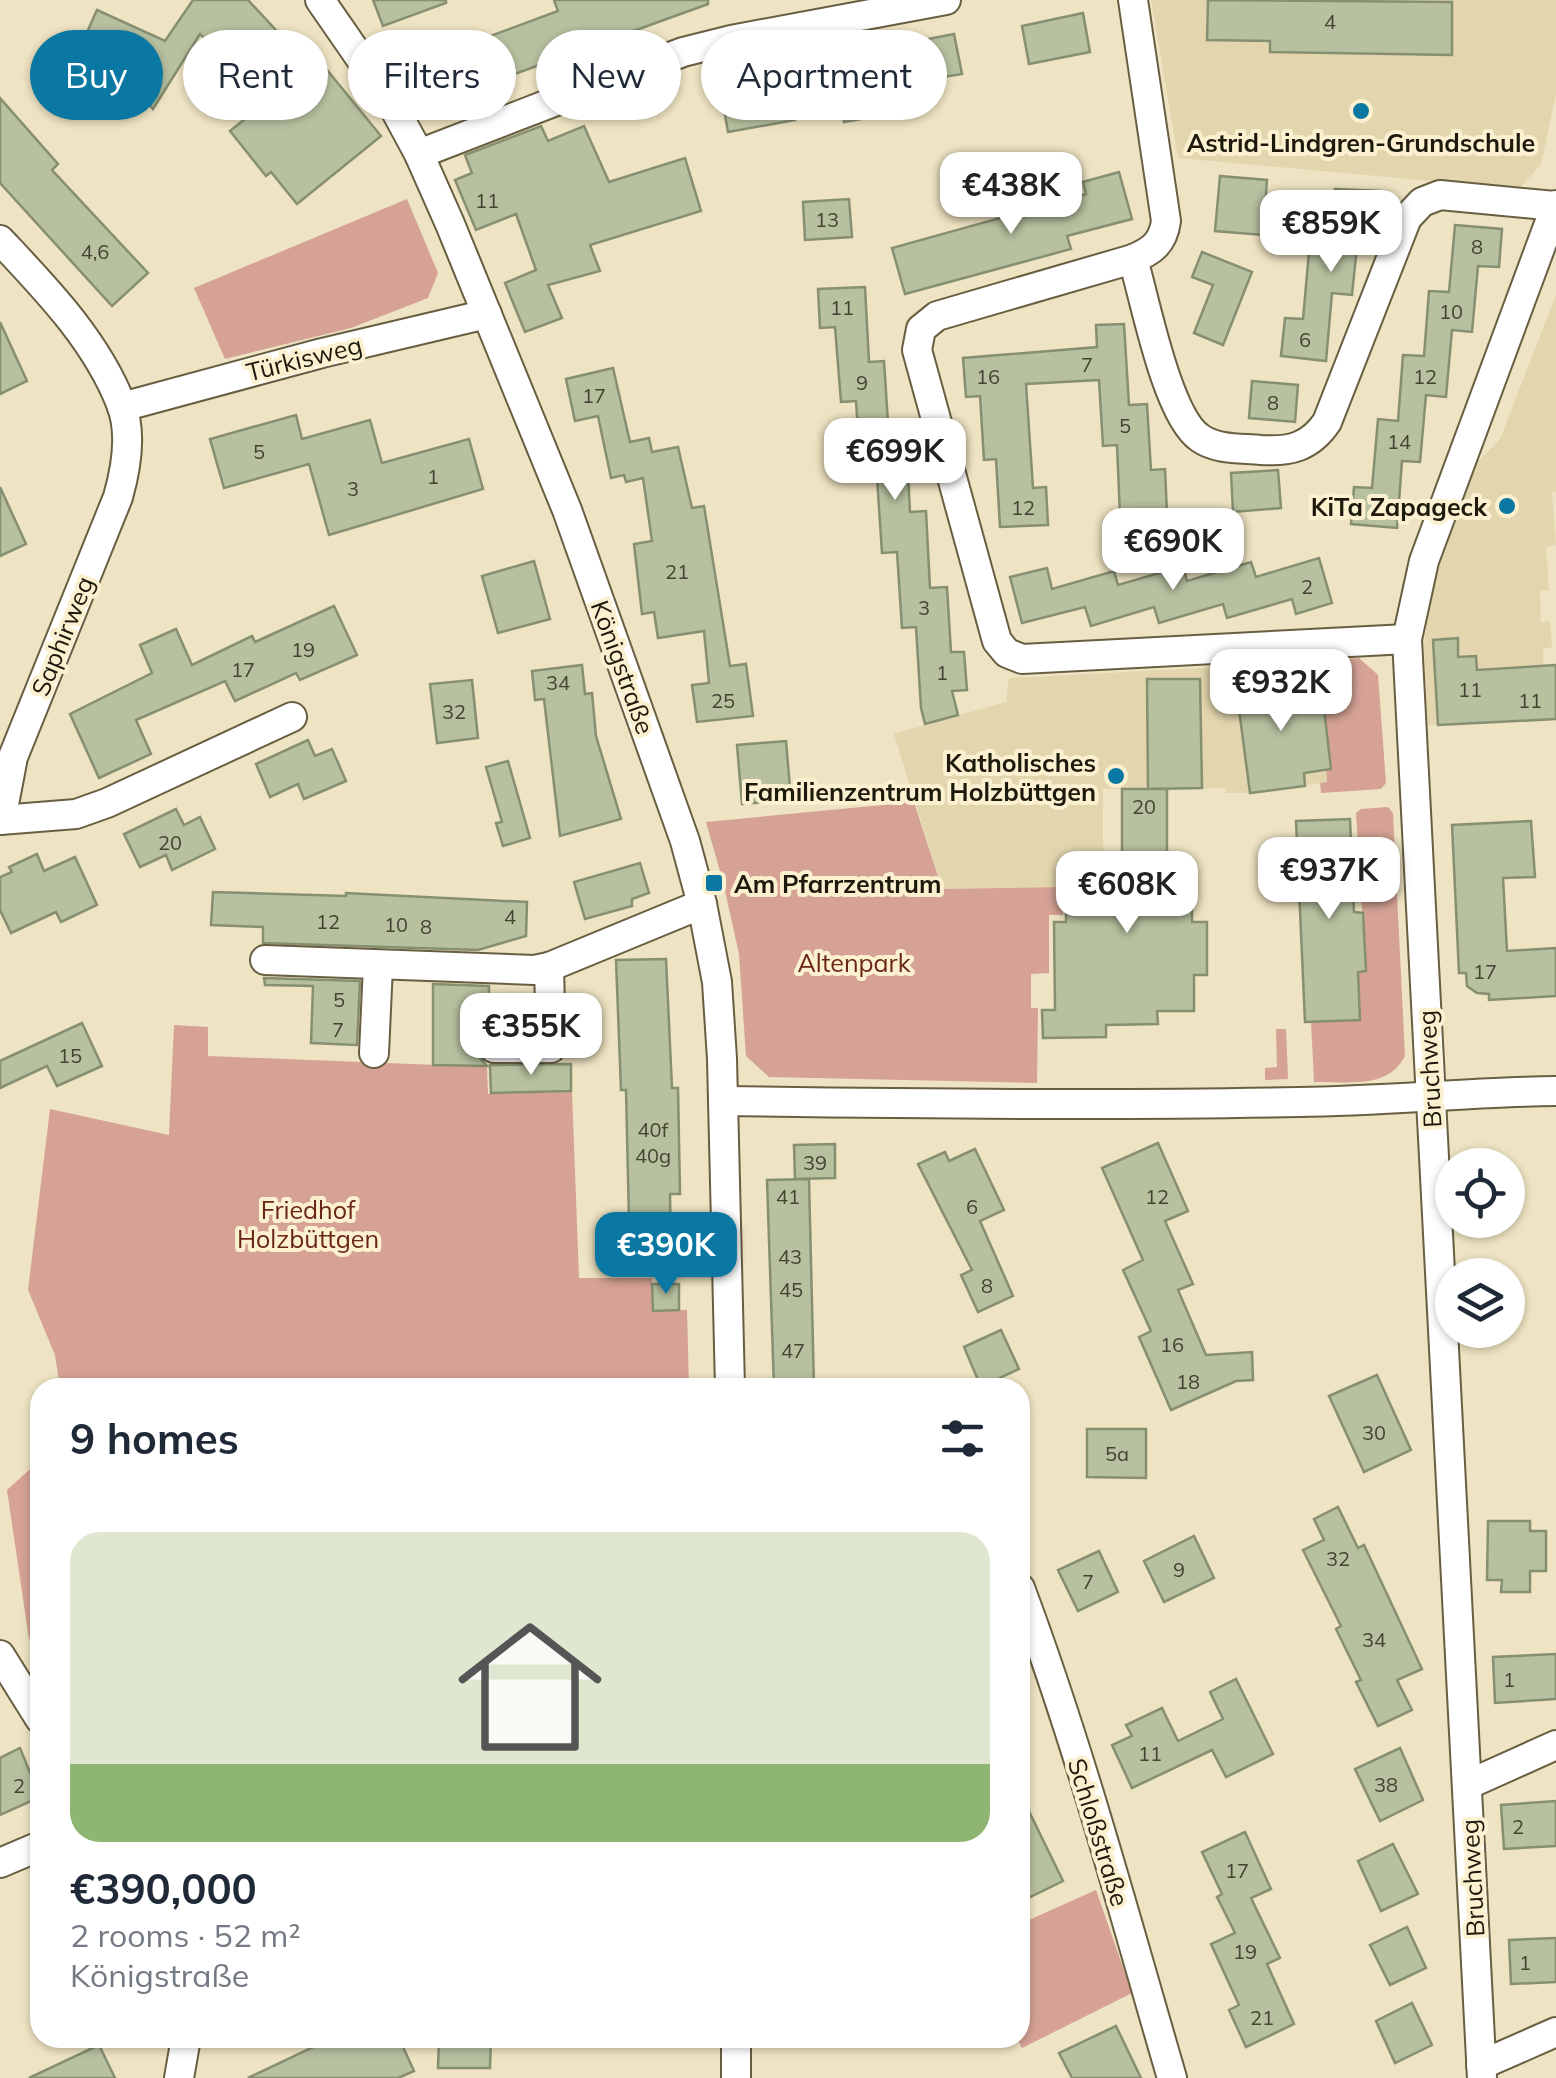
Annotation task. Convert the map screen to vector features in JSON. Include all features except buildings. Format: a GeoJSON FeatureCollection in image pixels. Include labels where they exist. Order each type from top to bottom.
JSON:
{"type":"FeatureCollection","features":[{"type":"Feature","properties":{"kind":"street","name":"Königstraße"},"geometry":{"type":"LineString","coordinates":[[320,0],[392,104],[419,154],[488,314],[580,546],[685,841],[702,904],[716,982],[730,1378]]}},
{"type":"Feature","properties":{"kind":"street"},"geometry":{"type":"LineString","coordinates":[[419,154],[683,52],[946,0]]}},
{"type":"Feature","properties":{"kind":"street"},"geometry":{"type":"LineString","coordinates":[[1133,0],[1166,221],[1161,240],[1155,248],[1133,259],[937,316],[921,330],[916,350],[997,641],[1007,654],[1022,659],[1407,639]]}},
{"type":"Feature","properties":{"kind":"street"},"geometry":{"type":"LineString","coordinates":[[1133,259],[1174,403],[1189,429],[1215,446],[1281,451],[1309,442],[1327,422],[1414,208],[1440,195],[1556,205]]}},
{"type":"Feature","properties":{"kind":"street","name":"Bruchweg"},"geometry":{"type":"LineString","coordinates":[[1482,2071],[1407,639],[1424,561],[1556,205]]}},
{"type":"Feature","properties":{"kind":"street"},"geometry":{"type":"LineString","coordinates":[[0,240],[74,323],[122,406]]}},
{"type":"Feature","properties":{"kind":"street","name":"Türkisweg"},"geometry":{"type":"LineString","coordinates":[[122,406],[488,314]]}},
{"type":"Feature","properties":{"kind":"street","name":"Saphirweg"},"geometry":{"type":"LineString","coordinates":[[122,406],[126,453],[118,497],[13,757],[0,820],[76,814],[108,804],[292,717]]}},
{"type":"Feature","properties":{"kind":"street"},"geometry":{"type":"LineString","coordinates":[[265,960],[518,971],[549,967],[702,904]]}},
{"type":"Feature","properties":{"kind":"street"},"geometry":{"type":"LineString","coordinates":[[374,1053],[378,966]]}},
{"type":"Feature","properties":{"kind":"street"},"geometry":{"type":"LineString","coordinates":[[494,1048],[550,1048],[549,967]]}},
{"type":"Feature","properties":{"kind":"street"},"geometry":{"type":"LineString","coordinates":[[723,1101],[1016,1105],[1430,1098],[1473,1092],[1556,1091]]}},
{"type":"Feature","properties":{"kind":"street","name":"Schloßstraße"},"geometry":{"type":"LineString","coordinates":[[1030,1618],[1090,1800],[1172,2078]]}},
{"type":"Feature","properties":{"kind":"street"},"geometry":{"type":"LineString","coordinates":[[0,1655],[30,1703]]}},
{"type":"Feature","properties":{"kind":"street"},"geometry":{"type":"LineString","coordinates":[[1467,1785],[1556,1746]]}},
{"type":"Feature","properties":{"kind":"street"},"geometry":{"type":"LineString","coordinates":[[0,1863],[30,1850]]}},
{"type":"Feature","properties":{"kind":"street"},"geometry":{"type":"LineString","coordinates":[[1482,2071],[1556,2032]]}},
{"type":"Feature","properties":{"kind":"street"},"geometry":{"type":"LineString","coordinates":[[179,2078],[184,2048]]}},
{"type":"Feature","properties":{"kind":"street"},"geometry":{"type":"LineString","coordinates":[[736,2048],[736,2078]]}},
{"type":"Feature","properties":{"kind":"shaded area","name":"Astrid-Lindgren-Grundschule"},"geometry":{"type":"Polygon","coordinates":[[[1151,0],[1556,0],[1556,94],[1541,164],[1519,189],[1178,158],[1151,0]]]}},
{"type":"Feature","properties":{"kind":"shaded area","name":"KiTa Zapageck"},"geometry":{"type":"Polygon","coordinates":[[[1556,295],[1556,492],[1552,493],[1556,545],[1546,547],[1549,590],[1540,591],[1541,622],[1550,621],[1552,647],[1543,649],[1544,678],[1505,721],[1427,725],[1424,643],[1434,581],[1477,463],[1500,439],[1556,295]]]}},
{"type":"Feature","properties":{"kind":"shaded area","name":"Katholisches Familienzentrum Holzbüttgen"},"geometry":{"type":"Polygon","coordinates":[[[1297,663],[1300,694],[1322,692],[1327,782],[1250,793],[1226,793],[1226,788],[1103,789],[1103,859],[1064,859],[1064,887],[942,889],[894,734],[1006,702],[1009,678],[1297,663]]]}},
{"type":"Feature","properties":{"kind":"green space"},"geometry":{"type":"Polygon","coordinates":[[[407,199],[438,273],[428,298],[351,328],[225,359],[194,288],[407,199]]]}},
{"type":"Feature","properties":{"kind":"green space"},"geometry":{"type":"Polygon","coordinates":[[[1359,658],[1378,675],[1386,783],[1381,789],[1321,793],[1320,783],[1327,782],[1321,692],[1300,695],[1297,663],[1359,658]]]}},
{"type":"Feature","properties":{"kind":"green space","name":"Altenpark"},"geometry":{"type":"Polygon","coordinates":[[[914,802],[942,889],[1064,887],[1063,915],[1049,915],[1049,973],[1031,974],[1031,1008],[1038,1008],[1037,1083],[769,1077],[746,1056],[739,954],[706,822],[914,802]]]}},
{"type":"Feature","properties":{"kind":"green space"},"geometry":{"type":"Polygon","coordinates":[[[1388,807],[1393,813],[1405,1056],[1398,1067],[1377,1079],[1314,1082],[1311,1022],[1360,1019],[1357,972],[1366,971],[1356,813],[1361,809],[1388,807]]]}},
{"type":"Feature","properties":{"kind":"green space"},"geometry":{"type":"Polygon","coordinates":[[[502,1007],[533,1007],[533,1030],[526,1036],[502,1035],[502,1007]]]}},
{"type":"Feature","properties":{"kind":"green space","name":"Friedhof Holzbüttgen"},"geometry":{"type":"Polygon","coordinates":[[[174,1025],[208,1027],[208,1056],[487,1067],[488,1094],[572,1092],[579,1278],[652,1278],[653,1311],[687,1310],[689,1378],[59,1378],[55,1355],[28,1290],[50,1109],[169,1135],[174,1025]]]}},
{"type":"Feature","properties":{"kind":"green space"},"geometry":{"type":"Polygon","coordinates":[[[1276,1029],[1286,1029],[1288,1079],[1265,1080],[1265,1068],[1277,1067],[1276,1029]]]}},
{"type":"Feature","properties":{"kind":"green space"},"geometry":{"type":"Polygon","coordinates":[[[30,1469],[29,1639],[7,1490],[30,1469]]]}},
{"type":"Feature","properties":{"kind":"green space"},"geometry":{"type":"Polygon","coordinates":[[[1096,1890],[1132,1993],[1030,2044],[1030,1920],[1096,1890]]]}},
{"type":"Feature","properties":{"kind":"place","name":"Astrid-Lindgren-Grundschule"},"geometry":{"type":"Point","coordinates":[1361,111]}},
{"type":"Feature","properties":{"kind":"place","name":"KiTa Zapageck"},"geometry":{"type":"Point","coordinates":[1507,506]}},
{"type":"Feature","properties":{"kind":"place","name":"Katholisches Familienzentrum Holzbüttgen"},"geometry":{"type":"Point","coordinates":[1116,776]}},
{"type":"Feature","properties":{"kind":"place","name":"Am Pfarrzentrum"},"geometry":{"type":"Point","coordinates":[714,883]}}]}
